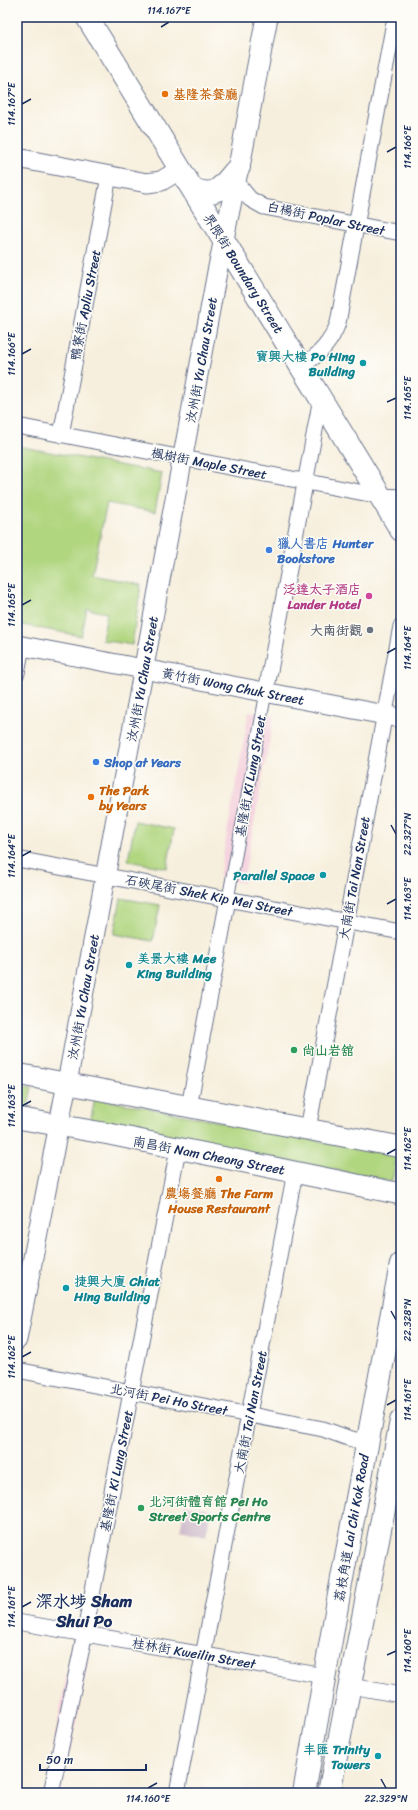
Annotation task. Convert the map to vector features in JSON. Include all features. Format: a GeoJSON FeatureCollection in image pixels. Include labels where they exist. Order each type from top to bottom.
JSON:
{"type":"FeatureCollection","features":[{"type":"Feature","properties":{"kind":"main road","name":"汝州街 Yu Chau Street"},"geometry":{"type":"LineString","coordinates":[[237,174],[267,17]]}},
{"type":"Feature","properties":{"kind":"main road","name":"界限街 Boundary Street"},"geometry":{"type":"LineString","coordinates":[[91,20],[180,170],[321,398],[391,496],[401,530]]}},
{"type":"Feature","properties":{"kind":"main road"},"geometry":{"type":"LineString","coordinates":[[192,189],[207,193],[218,190],[237,174]]}},
{"type":"Feature","properties":{"kind":"main road"},"geometry":{"type":"LineString","coordinates":[[17,1074],[401,1147]]}},
{"type":"Feature","properties":{"kind":"main road","name":"南昌街 Nam Cheong Street"},"geometry":{"type":"LineString","coordinates":[[17,1118],[178,1148],[401,1194]]}},
{"type":"Feature","properties":{"kind":"main road","name":"荔枝角道 Lai Chi Kok Road"},"geometry":{"type":"LineString","coordinates":[[304,1793],[324,1676],[401,1264]]}},
{"type":"Feature","properties":{"kind":"main road"},"geometry":{"type":"LineString","coordinates":[[329,1793],[399,1448],[401,1421]]}},
{"type":"Feature","properties":{"kind":"street"},"geometry":{"type":"LineString","coordinates":[[301,366],[324,349],[335,332],[357,225],[395,17]]}},
{"type":"Feature","properties":{"kind":"street"},"geometry":{"type":"LineString","coordinates":[[17,158],[152,183],[161,181],[180,170]]}},
{"type":"Feature","properties":{"kind":"street","name":"白楊街 Poplar Street"},"geometry":{"type":"LineString","coordinates":[[237,174],[250,199],[264,207],[401,233]]}},
{"type":"Feature","properties":{"kind":"street","name":"汝州街 Yu Chau Street"},"geometry":{"type":"LineString","coordinates":[[17,1340],[67,1083],[237,174]]}},
{"type":"Feature","properties":{"kind":"street","name":"鴨寮街 Apliu Street"},"geometry":{"type":"LineString","coordinates":[[61,435],[109,176]]}},
{"type":"Feature","properties":{"kind":"street","name":"基隆街 Ki Lung Street"},"geometry":{"type":"LineString","coordinates":[[189,1107],[321,398]]}},
{"type":"Feature","properties":{"kind":"street","name":"楓樹街 Maple Street"},"geometry":{"type":"LineString","coordinates":[[17,426],[391,496]]}},
{"type":"Feature","properties":{"kind":"street","name":"大南街 Tai Nan Street"},"geometry":{"type":"LineString","coordinates":[[308,1129],[346,921],[393,716],[401,626]]}},
{"type":"Feature","properties":{"kind":"street"},"geometry":{"type":"LineString","coordinates":[[17,673],[20,646]]}},
{"type":"Feature","properties":{"kind":"street","name":"黃竹街 Wong Chuk Street"},"geometry":{"type":"LineString","coordinates":[[20,646],[393,716]]}},
{"type":"Feature","properties":{"kind":"street","name":"石硤尾街 Shek Kip Mei Street"},"geometry":{"type":"LineString","coordinates":[[17,858],[401,932]]}},
{"type":"Feature","properties":{"kind":"street","name":"基隆街 Ki Lung Street"},"geometry":{"type":"LineString","coordinates":[[52,1793],[132,1391],[178,1148]]}},
{"type":"Feature","properties":{"kind":"street","name":"大南街 Tai Nan Street"},"geometry":{"type":"LineString","coordinates":[[177,1793],[295,1172]]}},
{"type":"Feature","properties":{"kind":"street","name":"北河街 Pei Ho Street"},"geometry":{"type":"LineString","coordinates":[[17,1370],[323,1429],[367,1443]]}},
{"type":"Feature","properties":{"kind":"street","name":"桂林街 Kweilin Street"},"geometry":{"type":"LineString","coordinates":[[17,1622],[324,1676]]}},
{"type":"Feature","properties":{"kind":"street"},"geometry":{"type":"LineString","coordinates":[[350,1686],[401,1695]]}},
{"type":"Feature","properties":{"kind":"shaded area"},"geometry":{"type":"Polygon","coordinates":[[[249,711],[274,715],[243,883],[219,878],[249,711]]]}},
{"type":"Feature","properties":{"kind":"shaded area"},"geometry":{"type":"Polygon","coordinates":[[[185,1505],[211,1510],[206,1536],[180,1530],[185,1505]]]}},
{"type":"Feature","properties":{"kind":"shaded area"},"geometry":{"type":"Polygon","coordinates":[[[70,1657],[88,1660],[71,1751],[53,1748],[70,1657]]]}},
{"type":"Feature","properties":{"kind":"green space"},"geometry":{"type":"Polygon","coordinates":[[[17,446],[162,473],[155,512],[107,503],[92,575],[141,585],[132,645],[102,640],[107,613],[87,609],[81,636],[17,624],[17,446]]]}},
{"type":"Feature","properties":{"kind":"green space"},"geometry":{"type":"Polygon","coordinates":[[[135,821],[174,829],[167,868],[128,861],[135,821]]]}},
{"type":"Feature","properties":{"kind":"green space"},"geometry":{"type":"Polygon","coordinates":[[[121,898],[160,905],[153,941],[114,934],[121,898]]]}},
{"type":"Feature","properties":{"kind":"green space"},"geometry":{"type":"Polygon","coordinates":[[[17,1084],[32,1087],[27,1112],[17,1110],[17,1084]]]}},
{"type":"Feature","properties":{"kind":"green space"},"geometry":{"type":"Polygon","coordinates":[[[95,1098],[397,1156],[392,1181],[90,1123],[95,1098]]]}},
{"type":"Feature","properties":{"kind":"place","name":"基隆茶餐廳"},"geometry":{"type":"Point","coordinates":[165,94]}},
{"type":"Feature","properties":{"kind":"place","name":"寶興大樓 Po Hing Building"},"geometry":{"type":"Point","coordinates":[363,363]}},
{"type":"Feature","properties":{"kind":"place","name":"獵人書店 Hunter Bookstore"},"geometry":{"type":"Point","coordinates":[269,550]}},
{"type":"Feature","properties":{"kind":"place","name":"泛達太子酒店 Lander Hotel"},"geometry":{"type":"Point","coordinates":[369,596]}},
{"type":"Feature","properties":{"kind":"place","name":"大南街觀"},"geometry":{"type":"Point","coordinates":[370,630]}},
{"type":"Feature","properties":{"kind":"place","name":"Shop at Years"},"geometry":{"type":"Point","coordinates":[96,762]}},
{"type":"Feature","properties":{"kind":"place","name":"The Park by Years"},"geometry":{"type":"Point","coordinates":[91,797]}},
{"type":"Feature","properties":{"kind":"place","name":"Parallel Space"},"geometry":{"type":"Point","coordinates":[323,875]}},
{"type":"Feature","properties":{"kind":"place","name":"美景大樓 Mee King Building"},"geometry":{"type":"Point","coordinates":[129,965]}},
{"type":"Feature","properties":{"kind":"place","name":"尚山岩舘"},"geometry":{"type":"Point","coordinates":[294,1050]}},
{"type":"Feature","properties":{"kind":"place","name":"農塲餐廳 The Farm House Restaurant"},"geometry":{"type":"Point","coordinates":[219,1179]}},
{"type":"Feature","properties":{"kind":"place","name":"捷興大廈 Chiat Hing Building"},"geometry":{"type":"Point","coordinates":[66,1288]}},
{"type":"Feature","properties":{"kind":"place","name":"北河街體育館 Pei Ho Street Sports Centre"},"geometry":{"type":"Point","coordinates":[141,1508]}},
{"type":"Feature","properties":{"kind":"place","name":"丰匯 Trinity Towers"},"geometry":{"type":"Point","coordinates":[378,1756]}},
{"type":"Feature","properties":{"kind":"district","name":"深水埗 Sham Shui Po"},"geometry":{"type":"Point","coordinates":[84,1611]}}]}
